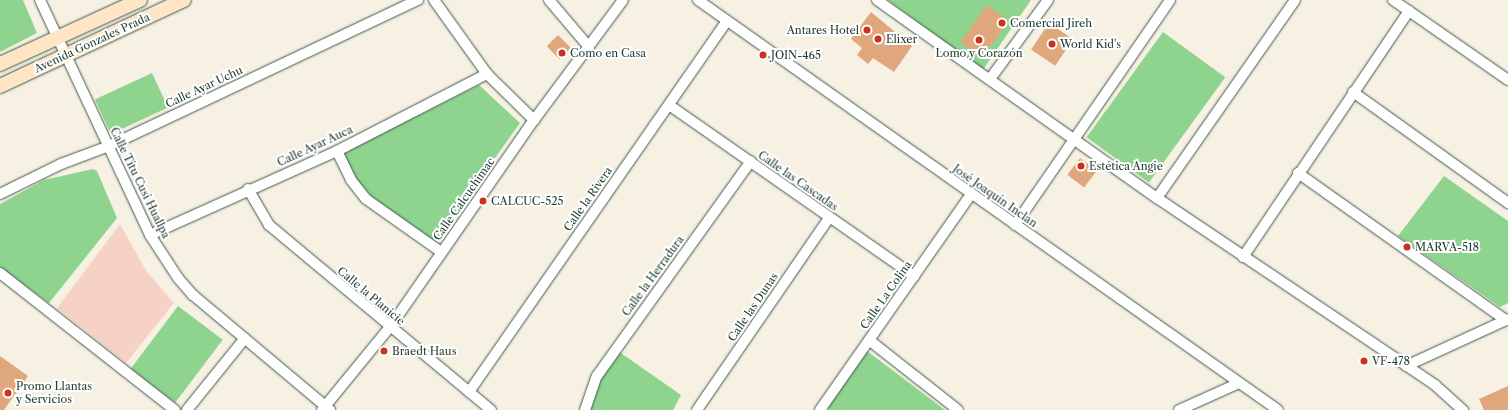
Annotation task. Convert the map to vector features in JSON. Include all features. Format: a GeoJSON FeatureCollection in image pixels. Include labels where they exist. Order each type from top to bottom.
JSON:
{"type":"FeatureCollection","features":[{"type":"Feature","properties":{"kind":"street","name":"Calle Titu Cusi Huallpa"},"geometry":{"type":"LineString","coordinates":[[40,0],[150,235],[182,283],[326,409]]}},
{"type":"Feature","properties":{"kind":"street","name":"Avenida Gonzales Prada"},"geometry":{"type":"LineString","coordinates":[[0,64],[140,0]]}},
{"type":"Feature","properties":{"kind":"street","name":"Avenida Gonzales Prada"},"geometry":{"type":"LineString","coordinates":[[0,86],[184,0]]}},
{"type":"Feature","properties":{"kind":"street","name":"Calle Ayar Uchu"},"geometry":{"type":"LineString","coordinates":[[0,194],[61,164],[109,146],[418,0]]}},
{"type":"Feature","properties":{"kind":"street"},"geometry":{"type":"LineString","coordinates":[[434,0],[487,74],[534,120]]}},
{"type":"Feature","properties":{"kind":"street"},"geometry":{"type":"LineString","coordinates":[[548,0],[589,47]]}},
{"type":"Feature","properties":{"kind":"street","name":"Calle Calcuchimac"},"geometry":{"type":"LineString","coordinates":[[326,409],[390,327],[534,120],[623,0]]}},
{"type":"Feature","properties":{"kind":"street","name":"José Joaquín Inclan"},"geometry":{"type":"LineString","coordinates":[[698,0],[1278,410]]}},
{"type":"Feature","properties":{"kind":"street"},"geometry":{"type":"LineString","coordinates":[[877,0],[990,78],[1243,258],[1406,366],[1456,401],[1463,410]]}},
{"type":"Feature","properties":{"kind":"street"},"geometry":{"type":"LineString","coordinates":[[990,78],[1048,0]]}},
{"type":"Feature","properties":{"kind":"street"},"geometry":{"type":"LineString","coordinates":[[1015,225],[1076,139],[1170,0]]}},
{"type":"Feature","properties":{"kind":"street"},"geometry":{"type":"LineString","coordinates":[[1157,198],[1295,0]]}},
{"type":"Feature","properties":{"kind":"street"},"geometry":{"type":"LineString","coordinates":[[1393,0],[1508,80]]}},
{"type":"Feature","properties":{"kind":"street"},"geometry":{"type":"LineString","coordinates":[[1243,258],[1298,173],[1409,11]]}},
{"type":"Feature","properties":{"kind":"street","name":"Calle la Rivera"},"geometry":{"type":"LineString","coordinates":[[469,392],[727,21]]}},
{"type":"Feature","properties":{"kind":"street","name":"Calle Ayar Auca"},"geometry":{"type":"LineString","coordinates":[[150,235],[248,189],[337,151],[487,74]]}},
{"type":"Feature","properties":{"kind":"street"},"geometry":{"type":"LineString","coordinates":[[1353,92],[1508,203]]}},
{"type":"Feature","properties":{"kind":"street","name":"Calle las Cascadas"},"geometry":{"type":"LineString","coordinates":[[669,105],[914,276]]}},
{"type":"Feature","properties":{"kind":"street"},"geometry":{"type":"LineString","coordinates":[[337,151],[351,180],[366,199],[441,252]]}},
{"type":"Feature","properties":{"kind":"street","name":"Calle la Herradura"},"geometry":{"type":"LineString","coordinates":[[585,410],[597,376],[751,161]]}},
{"type":"Feature","properties":{"kind":"street"},"geometry":{"type":"LineString","coordinates":[[1298,173],[1507,320]]}},
{"type":"Feature","properties":{"kind":"street","name":"Calle la Planicie"},"geometry":{"type":"LineString","coordinates":[[248,189],[270,225],[491,410]]}},
{"type":"Feature","properties":{"kind":"street","name":"Calle La Colina"},"geometry":{"type":"LineString","coordinates":[[820,410],[971,194]]}},
{"type":"Feature","properties":{"kind":"street","name":"Calle las Dunas"},"geometry":{"type":"LineString","coordinates":[[697,410],[829,218]]}},
{"type":"Feature","properties":{"kind":"street"},"geometry":{"type":"LineString","coordinates":[[0,273],[175,410]]}},
{"type":"Feature","properties":{"kind":"street"},"geometry":{"type":"LineString","coordinates":[[1406,366],[1507,320]]}},
{"type":"Feature","properties":{"kind":"street"},"geometry":{"type":"LineString","coordinates":[[187,410],[245,338]]}},
{"type":"Feature","properties":{"kind":"street"},"geometry":{"type":"LineString","coordinates":[[869,340],[958,410]]}},
{"type":"Feature","properties":{"kind":"street"},"geometry":{"type":"LineString","coordinates":[[1179,410],[1239,383]]}},
{"type":"Feature","properties":{"kind":"shaded area"},"geometry":{"type":"Polygon","coordinates":[[[120,224],[147,272],[174,303],[126,363],[57,308],[120,224]]]}},
{"type":"Feature","properties":{"kind":"green space"},"geometry":{"type":"Polygon","coordinates":[[[0,0],[23,0],[37,33],[0,52],[0,0]]]}},
{"type":"Feature","properties":{"kind":"green space"},"geometry":{"type":"Polygon","coordinates":[[[888,0],[1031,0],[982,71],[888,0]]]}},
{"type":"Feature","properties":{"kind":"green space"},"geometry":{"type":"Polygon","coordinates":[[[1163,32],[1225,77],[1149,182],[1087,137],[1163,32]]]}},
{"type":"Feature","properties":{"kind":"green space"},"geometry":{"type":"Polygon","coordinates":[[[152,73],[168,107],[111,134],[95,100],[152,73]]]}},
{"type":"Feature","properties":{"kind":"green space"},"geometry":{"type":"Polygon","coordinates":[[[479,85],[520,123],[435,242],[379,205],[346,167],[345,152],[479,85]]]}},
{"type":"Feature","properties":{"kind":"green space"},"geometry":{"type":"Polygon","coordinates":[[[93,169],[97,171],[117,218],[49,303],[0,268],[0,204],[44,180],[93,169]]]}},
{"type":"Feature","properties":{"kind":"green space"},"geometry":{"type":"Polygon","coordinates":[[[1444,176],[1508,221],[1508,303],[1500,307],[1398,236],[1444,176]]]}},
{"type":"Feature","properties":{"kind":"green space"},"geometry":{"type":"Polygon","coordinates":[[[178,306],[223,340],[175,403],[130,369],[178,306]]]}},
{"type":"Feature","properties":{"kind":"green space"},"geometry":{"type":"Polygon","coordinates":[[[615,349],[681,395],[673,410],[583,410],[615,349]]]}},
{"type":"Feature","properties":{"kind":"green space"},"geometry":{"type":"Polygon","coordinates":[[[867,351],[945,410],[830,410],[827,408],[867,351]]]}},
{"type":"Feature","properties":{"kind":"building"},"geometry":{"type":"Polygon","coordinates":[[[987,5],[1009,21],[982,58],[960,42],[987,5]]]}},
{"type":"Feature","properties":{"kind":"building"},"geometry":{"type":"Polygon","coordinates":[[[871,12],[912,46],[894,72],[873,58],[868,64],[857,55],[862,48],[851,39],[871,12]]]}},
{"type":"Feature","properties":{"kind":"building","name":"World Kid's"},"geometry":{"type":"Polygon","coordinates":[[[1049,23],[1073,39],[1055,66],[1031,50],[1049,23]]]}},
{"type":"Feature","properties":{"kind":"building"},"geometry":{"type":"Polygon","coordinates":[[[558,35],[571,48],[559,59],[547,46],[558,35]]]}},
{"type":"Feature","properties":{"kind":"building"},"geometry":{"type":"Polygon","coordinates":[[[1080,158],[1097,171],[1084,187],[1067,175],[1080,158]]]}},
{"type":"Feature","properties":{"kind":"building","name":"Promo Llantas y Servicios"},"geometry":{"type":"Polygon","coordinates":[[[0,356],[28,376],[4,410],[0,410],[0,356]]]}},
{"type":"Feature","properties":{"kind":"building"},"geometry":{"type":"Polygon","coordinates":[[[1508,386],[1508,410],[1484,410],[1479,399],[1508,386]]]}},
{"type":"Feature","properties":{"kind":"place","name":"Comercial Jireh"},"geometry":{"type":"Point","coordinates":[1002,23]}},
{"type":"Feature","properties":{"kind":"place","name":"Antares Hotel"},"geometry":{"type":"Point","coordinates":[867,30]}},
{"type":"Feature","properties":{"kind":"place","name":"Elixer"},"geometry":{"type":"Point","coordinates":[878,39]}},
{"type":"Feature","properties":{"kind":"place","name":"Lomo y Corazón"},"geometry":{"type":"Point","coordinates":[979,40]}},
{"type":"Feature","properties":{"kind":"place","name":"World Kid's"},"geometry":{"type":"Point","coordinates":[1052,44]}},
{"type":"Feature","properties":{"kind":"place","name":"Como en Casa"},"geometry":{"type":"Point","coordinates":[562,53]}},
{"type":"Feature","properties":{"kind":"place","name":"JOIN-465"},"geometry":{"type":"Point","coordinates":[763,55]}},
{"type":"Feature","properties":{"kind":"place","name":"Estética Angie"},"geometry":{"type":"Point","coordinates":[1081,166]}},
{"type":"Feature","properties":{"kind":"place","name":"CALCUC-525"},"geometry":{"type":"Point","coordinates":[483,201]}},
{"type":"Feature","properties":{"kind":"place","name":"MARVA-518"},"geometry":{"type":"Point","coordinates":[1407,247]}},
{"type":"Feature","properties":{"kind":"place","name":"Braedt Haus"},"geometry":{"type":"Point","coordinates":[384,351]}},
{"type":"Feature","properties":{"kind":"place","name":"VF-478"},"geometry":{"type":"Point","coordinates":[1364,361]}},
{"type":"Feature","properties":{"kind":"place","name":"Promo Llantas y Servicios"},"geometry":{"type":"Point","coordinates":[8,393]}}]}
